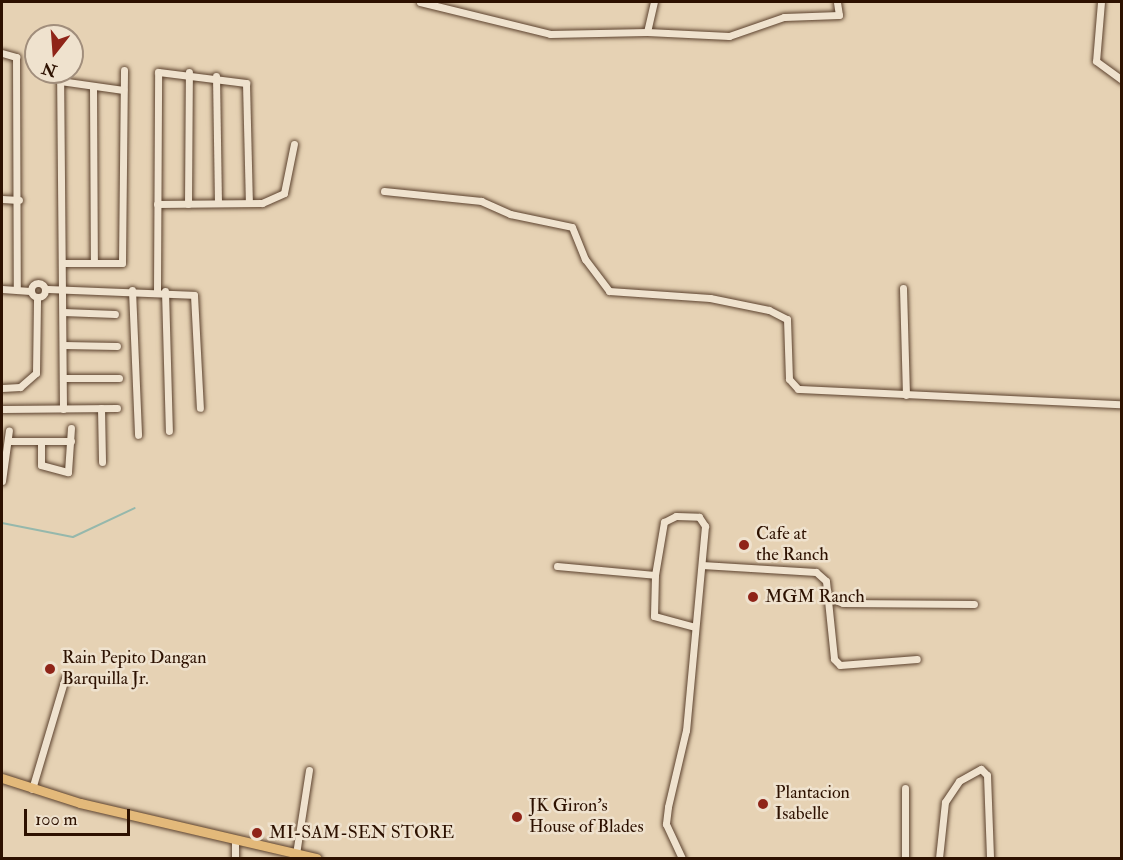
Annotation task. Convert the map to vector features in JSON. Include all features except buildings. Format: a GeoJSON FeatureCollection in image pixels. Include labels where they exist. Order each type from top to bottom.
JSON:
{"type":"FeatureCollection","features":[{"type":"Feature","properties":{"kind":"main road"},"geometry":{"type":"LineString","coordinates":[[2,778],[32,789],[317,858]]}},
{"type":"Feature","properties":{"kind":"street"},"geometry":{"type":"LineString","coordinates":[[420,2],[550,34],[647,32],[729,36],[784,17],[839,15],[837,2]]}},
{"type":"Feature","properties":{"kind":"street"},"geometry":{"type":"LineString","coordinates":[[647,32],[654,2]]}},
{"type":"Feature","properties":{"kind":"street"},"geometry":{"type":"LineString","coordinates":[[1101,2],[1096,61],[1122,80]]}},
{"type":"Feature","properties":{"kind":"street"},"geometry":{"type":"LineString","coordinates":[[2,53],[16,57],[19,200],[17,289]]}},
{"type":"Feature","properties":{"kind":"street"},"geometry":{"type":"LineString","coordinates":[[63,263],[122,263],[124,70]]}},
{"type":"Feature","properties":{"kind":"street"},"geometry":{"type":"LineString","coordinates":[[169,431],[157,204],[156,75],[164,70],[189,72],[216,76],[248,87],[249,203]]}},
{"type":"Feature","properties":{"kind":"street"},"geometry":{"type":"LineString","coordinates":[[188,204],[189,72]]}},
{"type":"Feature","properties":{"kind":"street"},"geometry":{"type":"LineString","coordinates":[[216,76],[218,203]]}},
{"type":"Feature","properties":{"kind":"street"},"geometry":{"type":"LineString","coordinates":[[60,84],[63,409]]}},
{"type":"Feature","properties":{"kind":"street"},"geometry":{"type":"LineString","coordinates":[[74,84],[123,90]]}},
{"type":"Feature","properties":{"kind":"street"},"geometry":{"type":"LineString","coordinates":[[93,88],[94,263]]}},
{"type":"Feature","properties":{"kind":"street"},"geometry":{"type":"LineString","coordinates":[[157,204],[249,203],[284,193],[294,144]]}},
{"type":"Feature","properties":{"kind":"street"},"geometry":{"type":"LineString","coordinates":[[384,191],[480,201],[510,214],[559,221],[572,226],[585,259],[609,291],[722,300],[787,319],[789,379],[798,389],[1122,404]]}},
{"type":"Feature","properties":{"kind":"street"},"geometry":{"type":"LineString","coordinates":[[2,199],[19,200]]}},
{"type":"Feature","properties":{"kind":"street"},"geometry":{"type":"LineString","coordinates":[[30,291],[37,282],[45,289]]}},
{"type":"Feature","properties":{"kind":"street"},"geometry":{"type":"LineString","coordinates":[[2,388],[20,387],[36,373],[37,297],[45,289],[63,287],[188,292],[197,300],[200,408]]}},
{"type":"Feature","properties":{"kind":"street"},"geometry":{"type":"LineString","coordinates":[[903,288],[906,395]]}},
{"type":"Feature","properties":{"kind":"street"},"geometry":{"type":"LineString","coordinates":[[2,289],[30,291],[37,297]]}},
{"type":"Feature","properties":{"kind":"street"},"geometry":{"type":"LineString","coordinates":[[132,290],[138,435]]}},
{"type":"Feature","properties":{"kind":"street"},"geometry":{"type":"LineString","coordinates":[[63,312],[115,314]]}},
{"type":"Feature","properties":{"kind":"street"},"geometry":{"type":"LineString","coordinates":[[63,345],[117,346]]}},
{"type":"Feature","properties":{"kind":"street"},"geometry":{"type":"LineString","coordinates":[[63,378],[119,378]]}},
{"type":"Feature","properties":{"kind":"street"},"geometry":{"type":"LineString","coordinates":[[101,408],[102,462]]}},
{"type":"Feature","properties":{"kind":"street"},"geometry":{"type":"LineString","coordinates":[[2,409],[117,408]]}},
{"type":"Feature","properties":{"kind":"street"},"geometry":{"type":"LineString","coordinates":[[41,441],[42,465],[63,472],[70,466],[71,428]]}},
{"type":"Feature","properties":{"kind":"street"},"geometry":{"type":"LineString","coordinates":[[2,481],[9,430]]}},
{"type":"Feature","properties":{"kind":"street"},"geometry":{"type":"LineString","coordinates":[[8,441],[71,441]]}},
{"type":"Feature","properties":{"kind":"street"},"geometry":{"type":"LineString","coordinates":[[682,858],[667,815],[686,730],[705,526],[699,518],[676,516],[664,522],[656,575],[654,616],[695,627]]}},
{"type":"Feature","properties":{"kind":"street"},"geometry":{"type":"LineString","coordinates":[[702,565],[816,572],[826,581],[834,659],[840,665],[917,659]]}},
{"type":"Feature","properties":{"kind":"street"},"geometry":{"type":"LineString","coordinates":[[557,566],[656,575]]}},
{"type":"Feature","properties":{"kind":"street"},"geometry":{"type":"LineString","coordinates":[[828,597],[843,603],[974,604]]}},
{"type":"Feature","properties":{"kind":"street"},"geometry":{"type":"LineString","coordinates":[[32,789],[65,678]]}},
{"type":"Feature","properties":{"kind":"street"},"geometry":{"type":"LineString","coordinates":[[939,858],[945,802],[959,782],[981,769],[987,775],[990,858]]}},
{"type":"Feature","properties":{"kind":"street"},"geometry":{"type":"LineString","coordinates":[[296,854],[309,770]]}},
{"type":"Feature","properties":{"kind":"street"},"geometry":{"type":"LineString","coordinates":[[905,788],[905,858]]}},
{"type":"Feature","properties":{"kind":"street"},"geometry":{"type":"LineString","coordinates":[[235,839],[235,858]]}},
{"type":"Feature","properties":{"kind":"waterway"},"geometry":{"type":"LineString","coordinates":[[2,523],[73,537],[135,508]]}},
{"type":"Feature","properties":{"kind":"place","name":"Cafe at the Ranch"},"geometry":{"type":"Point","coordinates":[744,545]}},
{"type":"Feature","properties":{"kind":"place","name":"MGM Ranch"},"geometry":{"type":"Point","coordinates":[753,597]}},
{"type":"Feature","properties":{"kind":"place","name":"Rain Pepito Dangan Barquilla Jr."},"geometry":{"type":"Point","coordinates":[50,669]}},
{"type":"Feature","properties":{"kind":"place","name":"Plantacion Isabelle"},"geometry":{"type":"Point","coordinates":[763,804]}},
{"type":"Feature","properties":{"kind":"place","name":"JK Giron's House of Blades"},"geometry":{"type":"Point","coordinates":[517,817]}},
{"type":"Feature","properties":{"kind":"place","name":"MI-SAM-SEN STORE"},"geometry":{"type":"Point","coordinates":[257,833]}}]}
